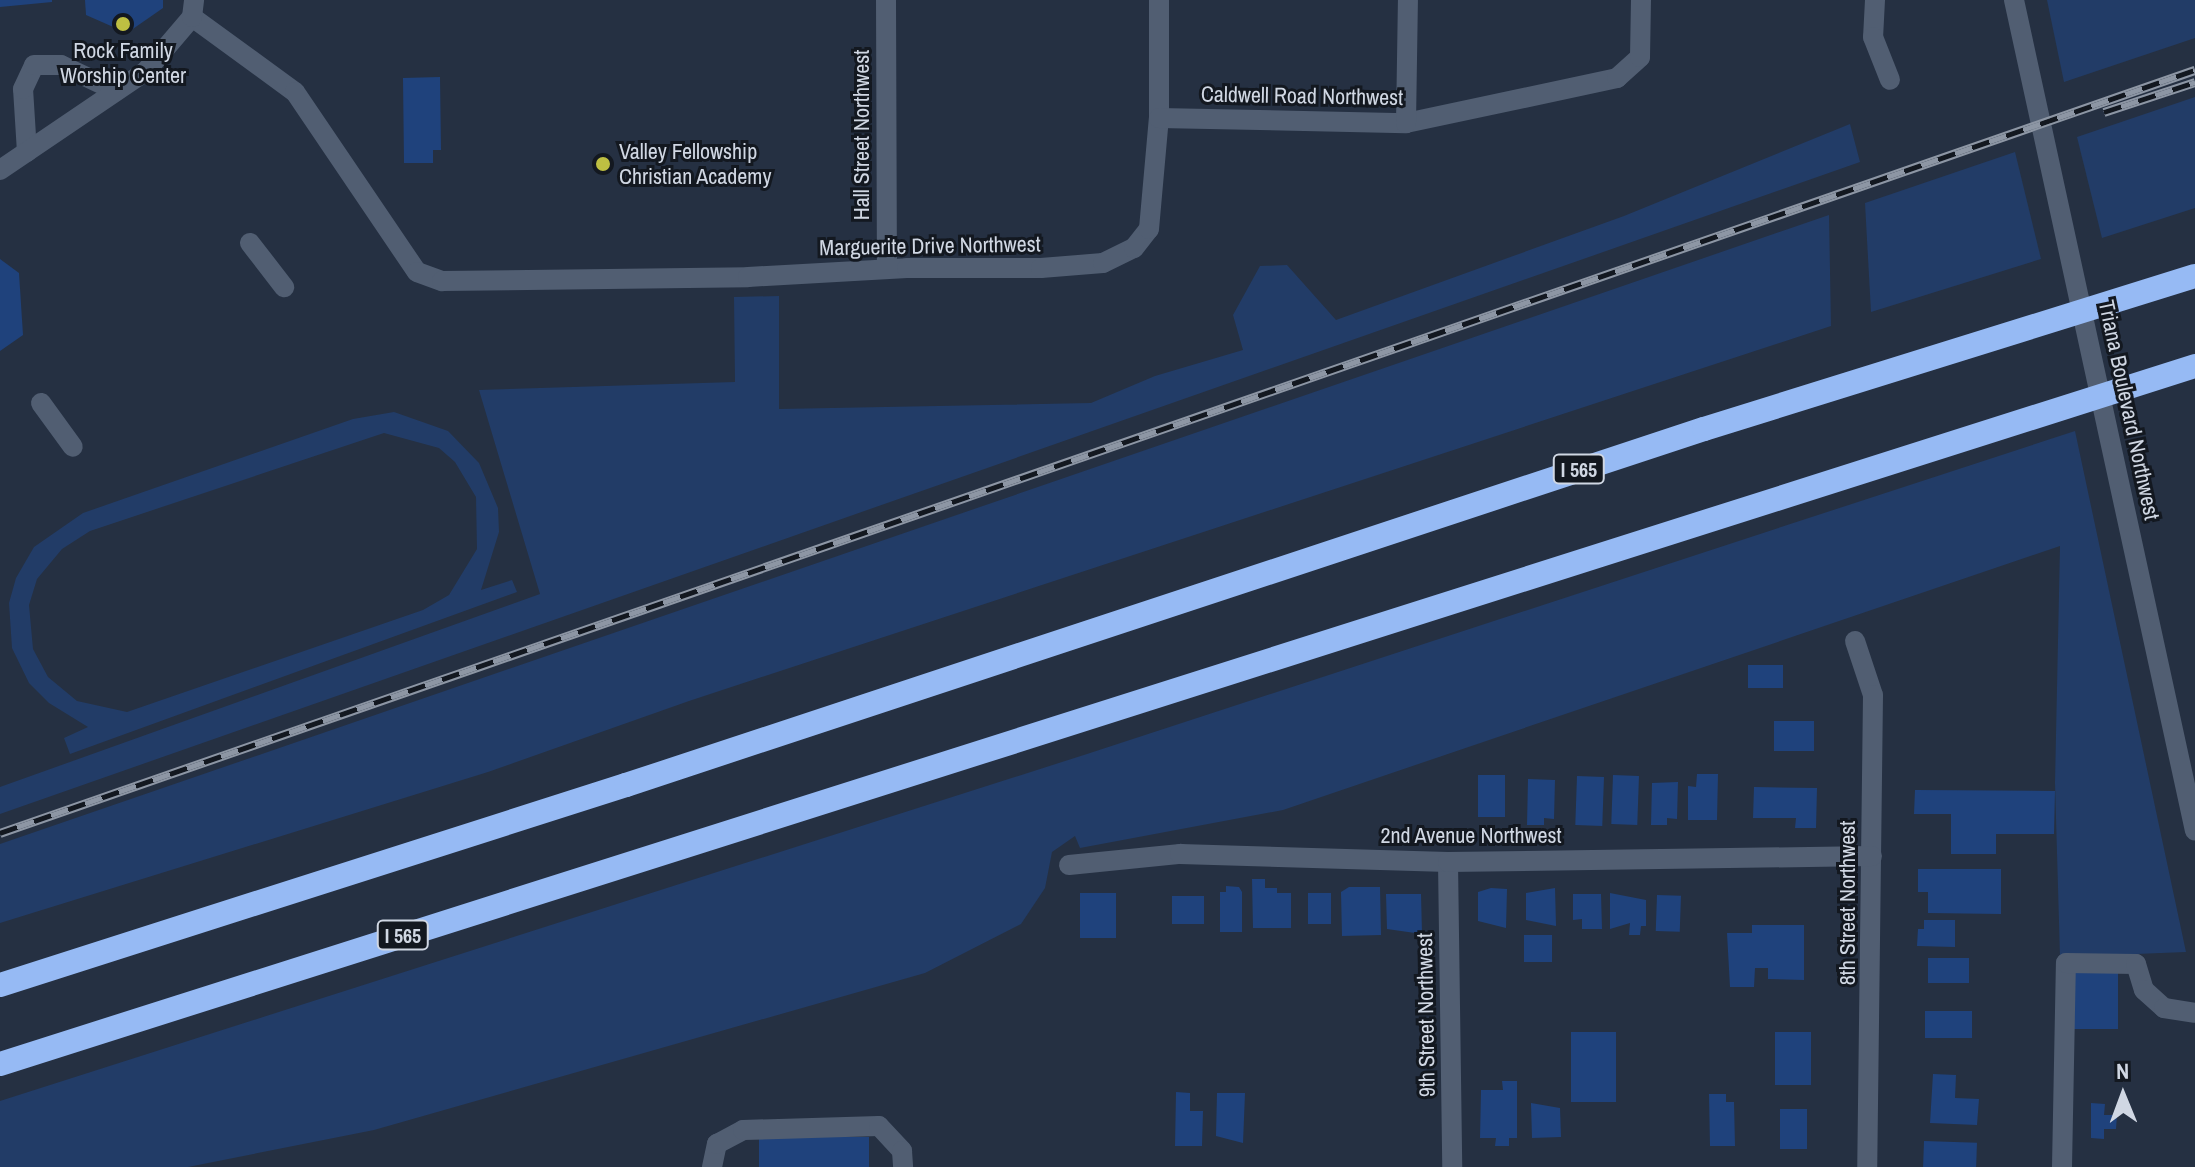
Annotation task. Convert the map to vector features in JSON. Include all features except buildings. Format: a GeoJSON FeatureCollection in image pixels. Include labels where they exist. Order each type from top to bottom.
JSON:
{"type":"FeatureCollection","features":[{"type":"Feature","properties":{"kind":"highway","name":"I 565"},"geometry":{"type":"LineString","coordinates":[[0,985],[733,749],[1704,429],[2195,276]]}},
{"type":"Feature","properties":{"kind":"highway","name":"I 565"},"geometry":{"type":"LineString","coordinates":[[0,1064],[2195,366]]}},
{"type":"Feature","properties":{"kind":"street","name":"Hall Street Northwest"},"geometry":{"type":"LineString","coordinates":[[886,0],[887,269]]}},
{"type":"Feature","properties":{"kind":"street","name":"Marguerite Drive Northwest"},"geometry":{"type":"LineString","coordinates":[[193,8],[295,92],[417,272],[442,281],[748,277],[887,269],[1057,267],[1103,263],[1134,248],[1149,229],[1159,118],[1159,0]]}},
{"type":"Feature","properties":{"kind":"street"},"geometry":{"type":"LineString","coordinates":[[1406,123],[1408,0]]}},
{"type":"Feature","properties":{"kind":"street","name":"Caldwell Road Northwest"},"geometry":{"type":"LineString","coordinates":[[1159,118],[1406,123],[1617,78],[1640,57],[1641,0]]}},
{"type":"Feature","properties":{"kind":"street"},"geometry":{"type":"LineString","coordinates":[[1875,0],[1873,37],[1890,80]]}},
{"type":"Feature","properties":{"kind":"street","name":"Triana Boulevard Northwest"},"geometry":{"type":"LineString","coordinates":[[2014,0],[2195,831]]}},
{"type":"Feature","properties":{"kind":"street"},"geometry":{"type":"LineString","coordinates":[[0,170],[146,71],[193,8]]}},
{"type":"Feature","properties":{"kind":"street"},"geometry":{"type":"LineString","coordinates":[[27,152],[23,89],[34,65],[61,65],[116,91]]}},
{"type":"Feature","properties":{"kind":"street"},"geometry":{"type":"LineString","coordinates":[[250,243],[284,287]]}},
{"type":"Feature","properties":{"kind":"street"},"geometry":{"type":"LineString","coordinates":[[41,403],[73,447]]}},
{"type":"Feature","properties":{"kind":"street","name":"8th Street Northwest"},"geometry":{"type":"LineString","coordinates":[[1855,641],[1873,695],[1867,1167]]}},
{"type":"Feature","properties":{"kind":"street","name":"2nd Avenue Northwest"},"geometry":{"type":"LineString","coordinates":[[1069,865],[1180,854],[1448,862],[1872,856]]}},
{"type":"Feature","properties":{"kind":"street","name":"9th Street Northwest"},"geometry":{"type":"LineString","coordinates":[[1448,862],[1452,1167]]}},
{"type":"Feature","properties":{"kind":"street"},"geometry":{"type":"LineString","coordinates":[[2062,1167],[2066,963],[2136,964],[2144,990],[2164,1008],[2195,1013]]}},
{"type":"Feature","properties":{"kind":"street"},"geometry":{"type":"LineString","coordinates":[[712,1167],[717,1144],[743,1130],[879,1126],[902,1151],[903,1167]]}},
{"type":"Feature","properties":{"kind":"shaded area"},"geometry":{"type":"Polygon","coordinates":[[[2047,0],[2195,0],[2195,38],[2064,82],[2047,0]]]}},
{"type":"Feature","properties":{"kind":"shaded area"},"geometry":{"type":"Polygon","coordinates":[[[2195,97],[2195,208],[2102,238],[2077,137],[2195,97]]]}},
{"type":"Feature","properties":{"kind":"shaded area"},"geometry":{"type":"Polygon","coordinates":[[[1850,124],[1860,162],[0,814],[0,787],[540,594],[479,390],[735,382],[734,297],[779,296],[779,409],[1091,403],[1155,376],[1243,350],[1233,315],[1260,266],[1287,265],[1336,320],[1624,216],[1850,124]]]}},
{"type":"Feature","properties":{"kind":"shaded area"},"geometry":{"type":"Polygon","coordinates":[[[2015,152],[2041,259],[1871,312],[1865,203],[2015,152]]]}},
{"type":"Feature","properties":{"kind":"shaded area"},"geometry":{"type":"Polygon","coordinates":[[[1829,215],[1831,326],[689,701],[488,772],[0,923],[0,844],[1829,215]]]}},
{"type":"Feature","properties":{"kind":"shaded area"},"geometry":{"type":"Polygon","coordinates":[[[394,412],[448,431],[479,463],[498,508],[499,532],[481,590],[512,580],[517,592],[70,754],[64,738],[88,727],[49,703],[29,683],[12,648],[9,603],[16,578],[34,547],[83,513],[353,419],[394,412]],[[384,433],[90,531],[62,549],[37,579],[29,605],[33,649],[48,677],[77,701],[127,712],[423,610],[449,595],[477,549],[476,497],[455,462],[439,448],[384,433]]]}},
{"type":"Feature","properties":{"kind":"shaded area"},"geometry":{"type":"Polygon","coordinates":[[[2075,431],[2186,952],[2060,957],[2055,783],[2060,546],[1283,810],[1080,848],[1075,836],[1052,852],[1045,888],[1021,924],[925,973],[374,1130],[188,1167],[0,1167],[0,1101],[1087,754],[2075,431]]]}},
{"type":"Feature","properties":{"kind":"railway"},"geometry":{"type":"LineString","coordinates":[[0,833],[2195,70]]}},
{"type":"Feature","properties":{"kind":"railway"},"geometry":{"type":"LineString","coordinates":[[2104,112],[2195,82]]}},
{"type":"Feature","properties":{"kind":"place","name":"Rock Family Worship Center"},"geometry":{"type":"Point","coordinates":[123,24]}},
{"type":"Feature","properties":{"kind":"place","name":"Valley Fellowship Christian Academy"},"geometry":{"type":"Point","coordinates":[603,164]}}]}
